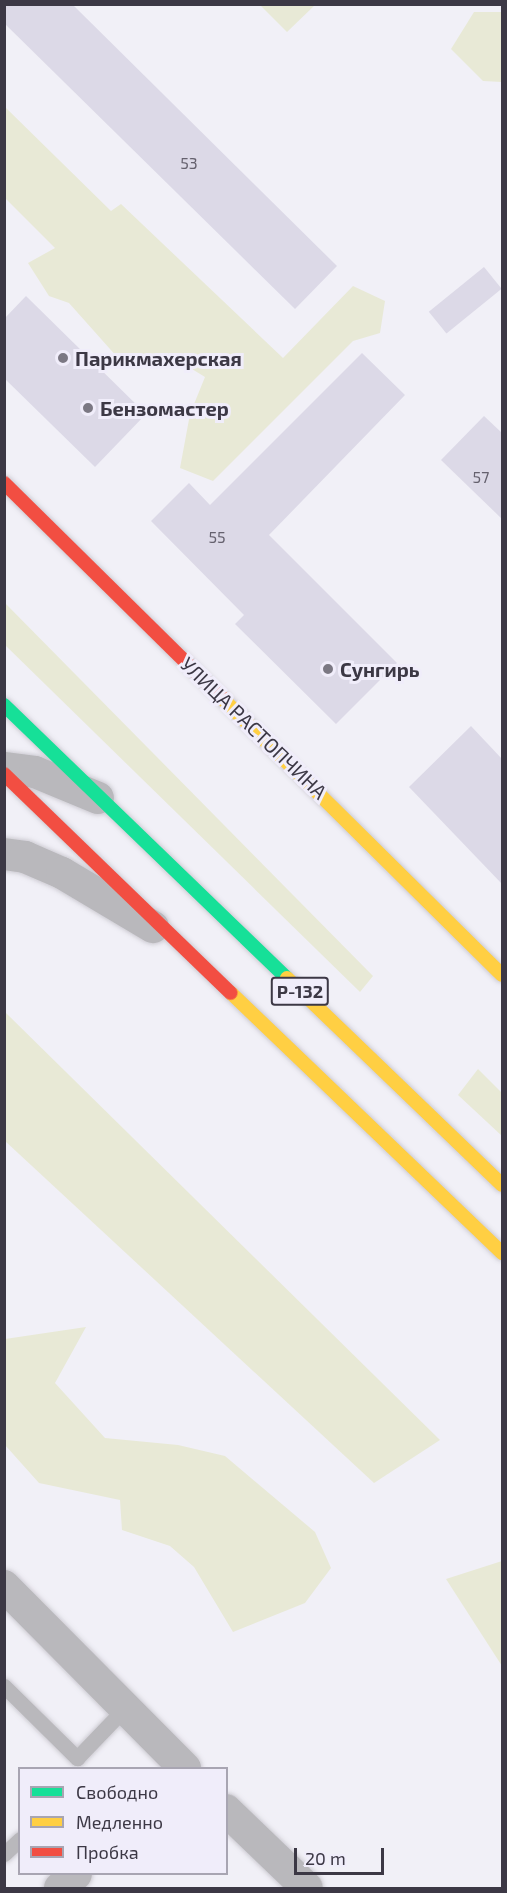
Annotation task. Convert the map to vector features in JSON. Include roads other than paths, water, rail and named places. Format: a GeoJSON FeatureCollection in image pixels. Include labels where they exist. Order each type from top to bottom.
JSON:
{"type":"FeatureCollection","features":[{"type":"Feature","properties":{"kind":"main road","name":"УЛИЦА РАСТОПЧИНА"},"geometry":{"type":"LineString","coordinates":[[4,483],[502,975]]}},
{"type":"Feature","properties":{"kind":"main road","name":"Р-132"},"geometry":{"type":"LineString","coordinates":[[4,705],[502,1185]]}},
{"type":"Feature","properties":{"kind":"main road","name":"Р-132"},"geometry":{"type":"LineString","coordinates":[[4,774],[502,1253]]}},
{"type":"Feature","properties":{"kind":"street"},"geometry":{"type":"LineString","coordinates":[[4,768],[34,772],[98,798]]}},
{"type":"Feature","properties":{"kind":"street"},"geometry":{"type":"LineString","coordinates":[[4,854],[25,857],[62,873],[182,944]]}},
{"type":"Feature","properties":{"kind":"street"},"geometry":{"type":"LineString","coordinates":[[4,1586],[184,1767]]}},
{"type":"Feature","properties":{"kind":"street"},"geometry":{"type":"LineString","coordinates":[[228,1812],[307,1888]]}},
{"type":"Feature","properties":{"kind":"street"},"geometry":{"type":"LineString","coordinates":[[60,1888],[75,1875]]}},
{"type":"Feature","properties":{"kind":"lane"},"geometry":{"type":"LineString","coordinates":[[4,1686],[79,1763],[125,1708]]}},
{"type":"Feature","properties":{"kind":"lane"},"geometry":{"type":"LineString","coordinates":[[4,1854],[18,1841]]}},
{"type":"Feature","properties":{"kind":"place","name":"Парикмахерская"},"geometry":{"type":"Point","coordinates":[63,358]}},
{"type":"Feature","properties":{"kind":"place","name":"Бензомастер"},"geometry":{"type":"Point","coordinates":[88,408]}},
{"type":"Feature","properties":{"kind":"place","name":"Сунгирь"},"geometry":{"type":"Point","coordinates":[328,669]}}]}
